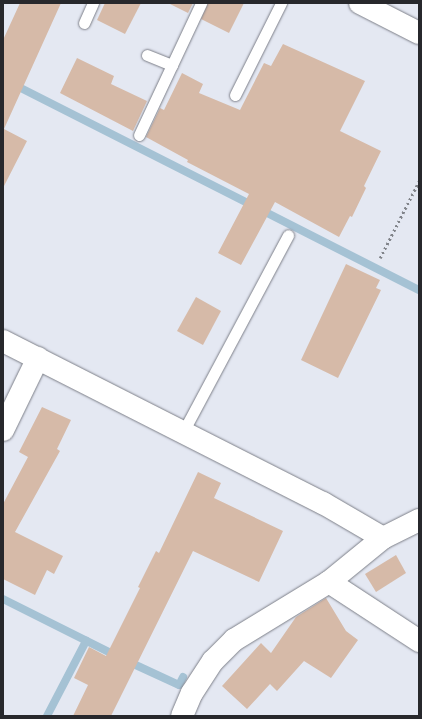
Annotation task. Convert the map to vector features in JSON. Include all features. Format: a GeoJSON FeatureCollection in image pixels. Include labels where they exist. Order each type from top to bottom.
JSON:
{"type":"FeatureCollection","features":[{"type":"Feature","properties":{"kind":"street"},"geometry":{"type":"LineString","coordinates":[[360,3],[419,33]]}},
{"type":"Feature","properties":{"kind":"street"},"geometry":{"type":"LineString","coordinates":[[3,341],[323,503],[383,538]]}},
{"type":"Feature","properties":{"kind":"street"},"geometry":{"type":"LineString","coordinates":[[3,430],[38,358]]}},
{"type":"Feature","properties":{"kind":"street"},"geometry":{"type":"LineString","coordinates":[[182,716],[192,692],[213,661],[234,640],[328,582],[383,538],[419,520]]}},
{"type":"Feature","properties":{"kind":"street"},"geometry":{"type":"LineString","coordinates":[[328,582],[419,641]]}},
{"type":"Feature","properties":{"kind":"lane"},"geometry":{"type":"LineString","coordinates":[[84,23],[94,3]]}},
{"type":"Feature","properties":{"kind":"lane"},"geometry":{"type":"LineString","coordinates":[[139,135],[201,3]]}},
{"type":"Feature","properties":{"kind":"lane"},"geometry":{"type":"LineString","coordinates":[[235,95],[282,3]]}},
{"type":"Feature","properties":{"kind":"lane"},"geometry":{"type":"LineString","coordinates":[[147,55],[172,65]]}},
{"type":"Feature","properties":{"kind":"lane"},"geometry":{"type":"LineString","coordinates":[[183,432],[288,235]]}},
{"type":"Feature","properties":{"kind":"path"},"geometry":{"type":"LineString","coordinates":[[380,258],[419,181]]}},
{"type":"Feature","properties":{"kind":"building"},"geometry":{"type":"Polygon","coordinates":[[[20,3],[61,3],[4,129],[27,141],[3,188],[3,40],[20,3]]]}},
{"type":"Feature","properties":{"kind":"building"},"geometry":{"type":"Polygon","coordinates":[[[105,3],[141,3],[125,34],[97,20],[105,3]]]}},
{"type":"Feature","properties":{"kind":"building"},"geometry":{"type":"Polygon","coordinates":[[[168,3],[193,3],[188,13],[168,3]]]}},
{"type":"Feature","properties":{"kind":"building"},"geometry":{"type":"Polygon","coordinates":[[[208,3],[244,3],[229,33],[201,19],[208,3]]]}},
{"type":"Feature","properties":{"kind":"building"},"geometry":{"type":"Polygon","coordinates":[[[283,44],[365,81],[340,131],[381,151],[364,186],[366,188],[352,217],[350,216],[339,237],[275,202],[241,265],[218,253],[249,194],[187,162],[188,160],[146,137],[160,108],[164,110],[182,73],[203,84],[199,93],[240,110],[264,63],[271,66],[283,44]]]}},
{"type":"Feature","properties":{"kind":"building"},"geometry":{"type":"Polygon","coordinates":[[[77,58],[114,76],[111,84],[147,101],[133,131],[60,93],[77,58]]]}},
{"type":"Feature","properties":{"kind":"building"},"geometry":{"type":"Polygon","coordinates":[[[346,264],[380,280],[376,288],[381,290],[338,378],[301,360],[346,264]]]}},
{"type":"Feature","properties":{"kind":"building"},"geometry":{"type":"Polygon","coordinates":[[[196,297],[221,311],[203,345],[177,331],[196,297]]]}},
{"type":"Feature","properties":{"kind":"building"},"geometry":{"type":"Polygon","coordinates":[[[42,407],[71,420],[57,449],[60,451],[15,532],[63,556],[54,574],[47,570],[35,595],[3,579],[3,504],[28,457],[19,452],[42,407]]]}},
{"type":"Feature","properties":{"kind":"building"},"geometry":{"type":"Polygon","coordinates":[[[198,472],[221,483],[214,498],[283,531],[259,582],[193,551],[111,716],[73,716],[88,685],[74,678],[89,647],[106,656],[140,588],[138,587],[156,551],[159,553],[198,472]]]}},
{"type":"Feature","properties":{"kind":"building"},"geometry":{"type":"Polygon","coordinates":[[[396,555],[406,573],[376,592],[365,574],[396,555]]]}},
{"type":"Feature","properties":{"kind":"building"},"geometry":{"type":"Polygon","coordinates":[[[326,598],[346,631],[358,640],[331,678],[304,661],[277,691],[270,684],[247,709],[222,686],[261,643],[271,653],[296,617],[326,598]]]}},
{"type":"Feature","properties":{"kind":"waterway"},"geometry":{"type":"LineString","coordinates":[[3,79],[419,290]]}},
{"type":"Feature","properties":{"kind":"waterway"},"geometry":{"type":"LineString","coordinates":[[3,599],[117,656]]}},
{"type":"Feature","properties":{"kind":"waterway"},"geometry":{"type":"LineString","coordinates":[[47,716],[86,641]]}},
{"type":"Feature","properties":{"kind":"waterway"},"geometry":{"type":"LineString","coordinates":[[127,661],[179,685],[183,677]]}}]}
